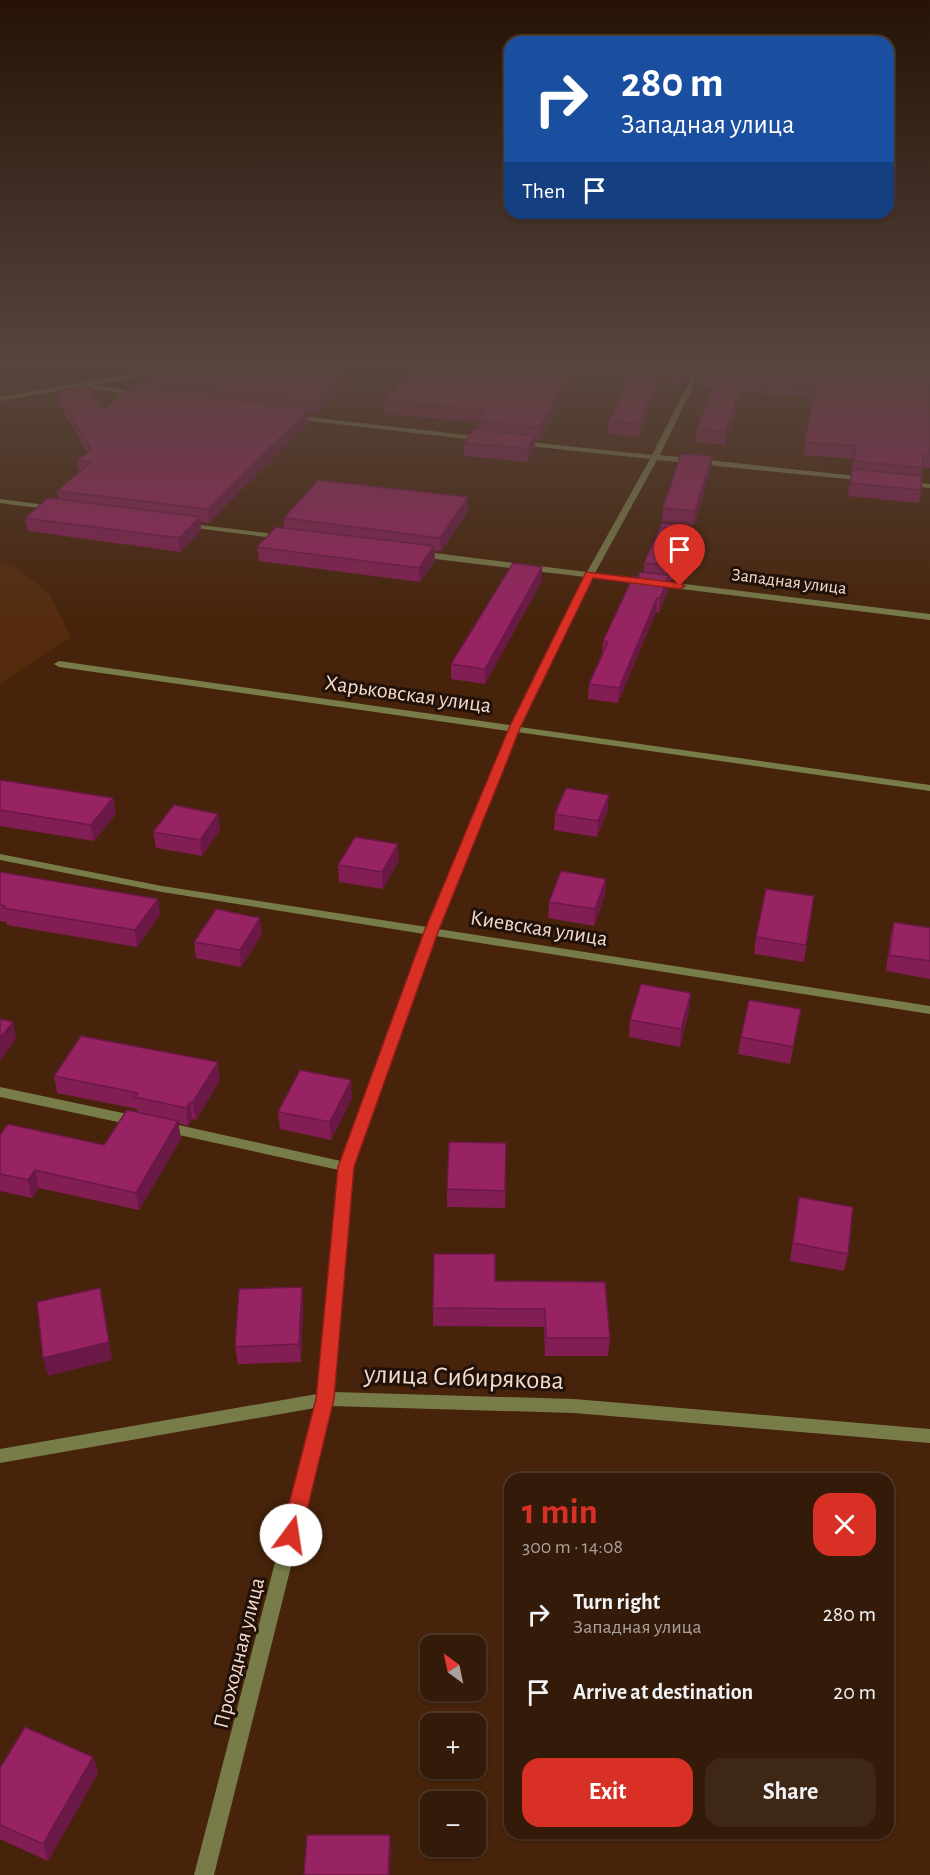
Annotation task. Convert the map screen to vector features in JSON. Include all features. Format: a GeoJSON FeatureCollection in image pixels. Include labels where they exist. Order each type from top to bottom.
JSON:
{"type":"FeatureCollection","features":[{"type":"Feature","properties":{"kind":"street"},"geometry":{"type":"LineString","coordinates":[[623,456],[872,480]]}},
{"type":"Feature","properties":{"kind":"street","name":"Проходная улица"},"geometry":{"type":"LineString","coordinates":[[204,1875],[325,1399],[346,1167],[431,932],[514,728],[590,574],[656,456]]}},
{"type":"Feature","properties":{"kind":"street"},"geometry":{"type":"LineString","coordinates":[[896,482],[930,486]]}},
{"type":"Feature","properties":{"kind":"street"},"geometry":{"type":"LineString","coordinates":[[0,501],[66,510]]}},
{"type":"Feature","properties":{"kind":"street"},"geometry":{"type":"LineString","coordinates":[[173,523],[292,538]]}},
{"type":"Feature","properties":{"kind":"street","name":"Западная улица"},"geometry":{"type":"LineString","coordinates":[[411,553],[930,616]]}},
{"type":"Feature","properties":{"kind":"street","name":"Харьковская улица"},"geometry":{"type":"LineString","coordinates":[[59,664],[930,788]]}},
{"type":"Feature","properties":{"kind":"street","name":"Киевская улица"},"geometry":{"type":"LineString","coordinates":[[0,857],[162,889],[930,1010]]}},
{"type":"Feature","properties":{"kind":"street"},"geometry":{"type":"LineString","coordinates":[[0,1092],[346,1167]]}},
{"type":"Feature","properties":{"kind":"street","name":"улица Сибирякова"},"geometry":{"type":"LineString","coordinates":[[0,1456],[325,1399],[574,1406],[930,1436]]}},
{"type":"Feature","properties":{"kind":"shaded area"},"geometry":{"type":"Polygon","coordinates":[[[0,563],[16,568],[50,594],[71,637],[0,685],[0,563]]]}},
{"type":"Feature","properties":{"kind":"building"},"geometry":{"type":"Polygon","coordinates":[[[83,456],[262,456],[208,509],[57,491],[91,462],[77,461],[83,456]]]}},
{"type":"Feature","properties":{"kind":"building"},"geometry":{"type":"Polygon","coordinates":[[[680,456],[712,456],[695,511],[663,508],[680,456]]]}},
{"type":"Feature","properties":{"kind":"building"},"geometry":{"type":"Polygon","coordinates":[[[855,456],[923,456],[923,468],[854,461],[855,456]]]}},
{"type":"Feature","properties":{"kind":"building"},"geometry":{"type":"Polygon","coordinates":[[[852,469],[922,476],[921,490],[850,483],[852,469]]]}},
{"type":"Feature","properties":{"kind":"building"},"geometry":{"type":"Polygon","coordinates":[[[318,480],[468,497],[440,538],[284,518],[318,480]]]}},
{"type":"Feature","properties":{"kind":"building"},"geometry":{"type":"Polygon","coordinates":[[[48,498],[200,517],[179,538],[25,518],[48,498]]]}},
{"type":"Feature","properties":{"kind":"building"},"geometry":{"type":"Polygon","coordinates":[[[662,523],[690,526],[673,566],[644,563],[662,523]]]}},
{"type":"Feature","properties":{"kind":"building"},"geometry":{"type":"Polygon","coordinates":[[[276,527],[434,546],[419,568],[257,547],[276,527]]]}},
{"type":"Feature","properties":{"kind":"building"},"geometry":{"type":"Polygon","coordinates":[[[513,563],[542,567],[485,669],[451,664],[513,563]]]}},
{"type":"Feature","properties":{"kind":"building"},"geometry":{"type":"Polygon","coordinates":[[[640,572],[669,575],[619,688],[589,684],[608,642],[603,641],[633,577],[638,577],[640,572]]]}},
{"type":"Feature","properties":{"kind":"building"},"geometry":{"type":"Polygon","coordinates":[[[0,780],[113,798],[91,825],[0,810],[0,780]]]}},
{"type":"Feature","properties":{"kind":"building"},"geometry":{"type":"Polygon","coordinates":[[[566,788],[609,795],[598,821],[555,814],[566,788]]]}},
{"type":"Feature","properties":{"kind":"building"},"geometry":{"type":"Polygon","coordinates":[[[174,805],[218,814],[200,840],[153,832],[174,805]]]}},
{"type":"Feature","properties":{"kind":"building"},"geometry":{"type":"Polygon","coordinates":[[[355,837],[398,844],[382,872],[338,865],[355,837]]]}},
{"type":"Feature","properties":{"kind":"building"},"geometry":{"type":"Polygon","coordinates":[[[561,871],[606,879],[595,909],[549,902],[561,871]]]}},
{"type":"Feature","properties":{"kind":"building"},"geometry":{"type":"Polygon","coordinates":[[[0,872],[158,899],[135,930],[3,908],[5,906],[0,905],[0,872]]]}},
{"type":"Feature","properties":{"kind":"building"},"geometry":{"type":"Polygon","coordinates":[[[766,889],[814,896],[806,945],[756,937],[766,889]]]}},
{"type":"Feature","properties":{"kind":"building"},"geometry":{"type":"Polygon","coordinates":[[[216,909],[260,918],[240,950],[194,942],[216,909]]]}},
{"type":"Feature","properties":{"kind":"building"},"geometry":{"type":"Polygon","coordinates":[[[894,922],[930,928],[930,961],[889,955],[894,922]]]}},
{"type":"Feature","properties":{"kind":"building"},"geometry":{"type":"Polygon","coordinates":[[[641,984],[691,993],[681,1029],[630,1020],[641,984]]]}},
{"type":"Feature","properties":{"kind":"building"},"geometry":{"type":"Polygon","coordinates":[[[749,1000],[801,1009],[793,1047],[741,1037],[749,1000]]]}},
{"type":"Feature","properties":{"kind":"building"},"geometry":{"type":"Polygon","coordinates":[[[0,1019],[13,1022],[0,1038],[0,1019]]]}},
{"type":"Feature","properties":{"kind":"building"},"geometry":{"type":"Polygon","coordinates":[[[81,1036],[218,1062],[193,1102],[190,1102],[186,1108],[135,1097],[138,1093],[54,1076],[81,1036]]]}},
{"type":"Feature","properties":{"kind":"building"},"geometry":{"type":"Polygon","coordinates":[[[300,1070],[351,1080],[330,1122],[278,1112],[300,1070]]]}},
{"type":"Feature","properties":{"kind":"building"},"geometry":{"type":"Polygon","coordinates":[[[127,1110],[178,1121],[136,1193],[35,1170],[28,1180],[0,1174],[0,1135],[8,1124],[104,1145],[127,1110]]]}},
{"type":"Feature","properties":{"kind":"building"},"geometry":{"type":"Polygon","coordinates":[[[449,1142],[506,1143],[505,1191],[447,1189],[449,1142]]]}},
{"type":"Feature","properties":{"kind":"building"},"geometry":{"type":"Polygon","coordinates":[[[799,1197],[853,1207],[848,1254],[793,1243],[799,1197]]]}},
{"type":"Feature","properties":{"kind":"building"},"geometry":{"type":"Polygon","coordinates":[[[434,1254],[495,1254],[495,1281],[605,1282],[610,1338],[546,1338],[545,1309],[433,1308],[434,1254]]]}},
{"type":"Feature","properties":{"kind":"building"},"geometry":{"type":"Polygon","coordinates":[[[302,1287],[299,1344],[235,1347],[239,1289],[302,1287]]]}},
{"type":"Feature","properties":{"kind":"building"},"geometry":{"type":"Polygon","coordinates":[[[100,1288],[109,1342],[43,1358],[37,1302],[100,1288]]]}},
{"type":"Feature","properties":{"kind":"building"},"geometry":{"type":"Polygon","coordinates":[[[25,1727],[93,1757],[43,1844],[0,1825],[0,1768],[25,1727]]]}},
{"type":"Feature","properties":{"kind":"building"},"geometry":{"type":"Polygon","coordinates":[[[307,1835],[390,1835],[388,1875],[304,1875],[307,1835]]]}},
{"type":"Feature","properties":{"kind":"route"},"geometry":{"type":"LineString","coordinates":[[291,1535],[325,1399],[346,1167],[431,932],[514,728],[590,574],[680,586]]}}]}
